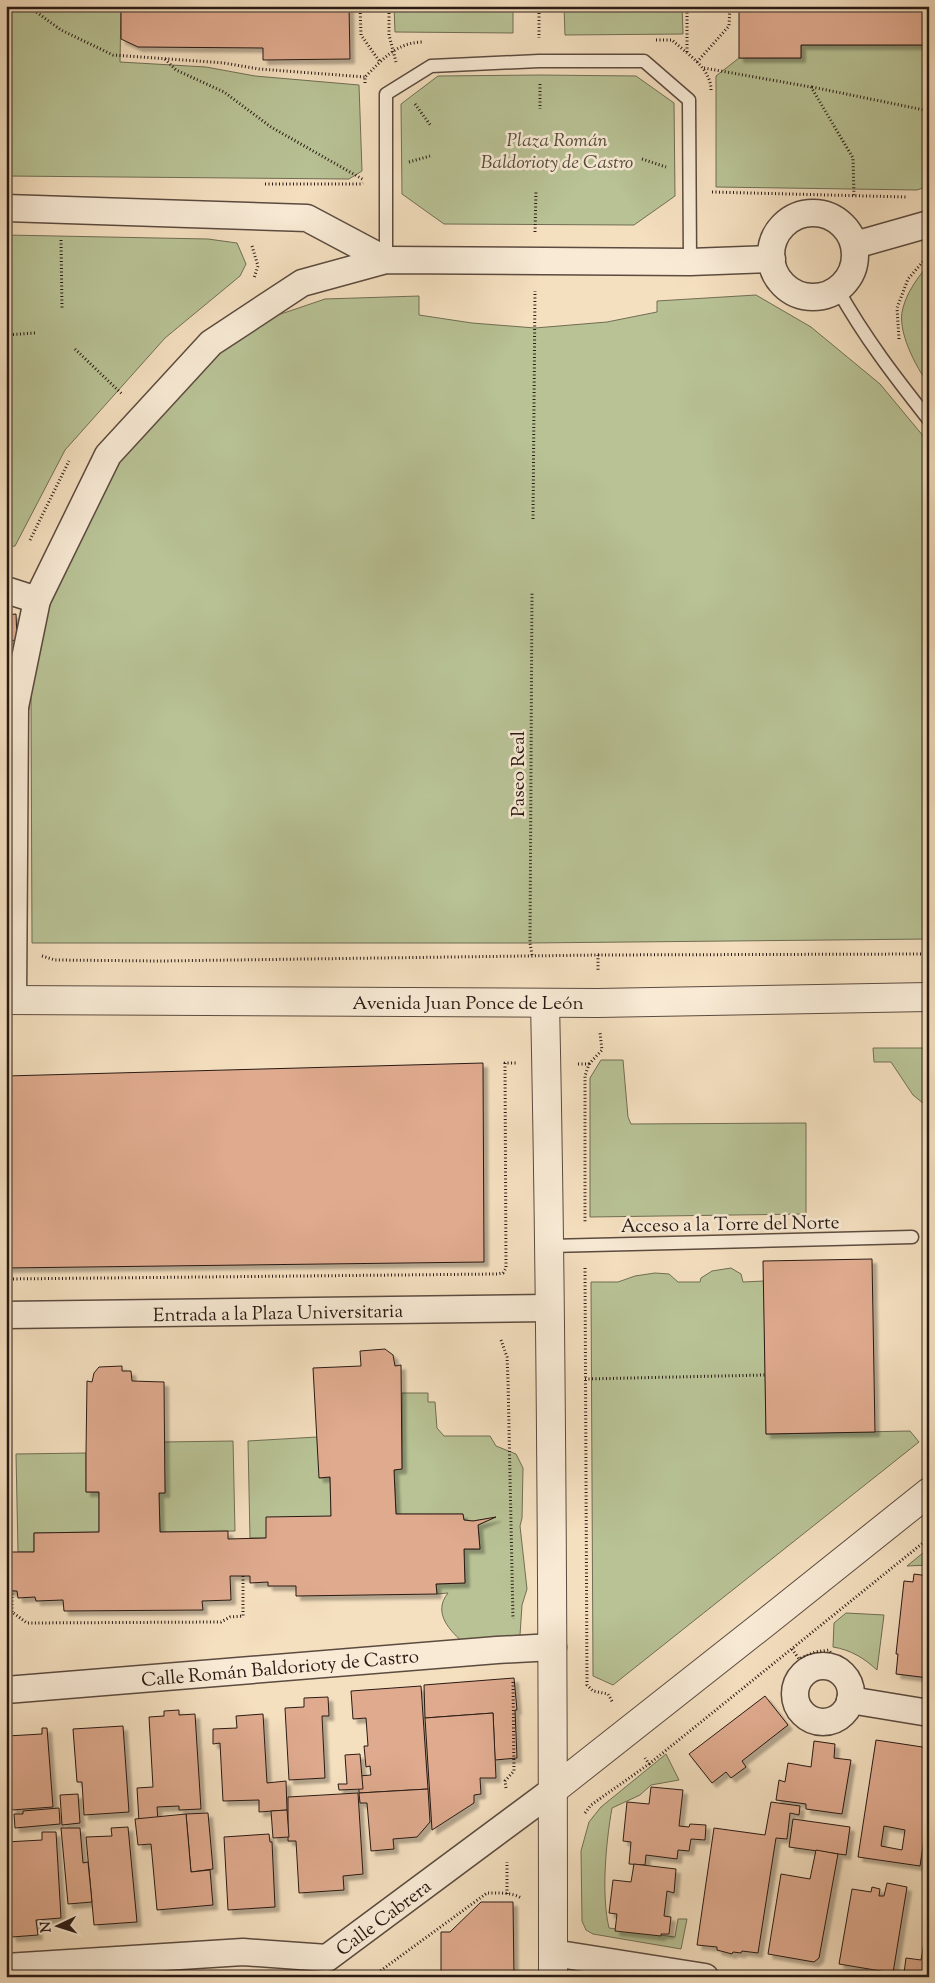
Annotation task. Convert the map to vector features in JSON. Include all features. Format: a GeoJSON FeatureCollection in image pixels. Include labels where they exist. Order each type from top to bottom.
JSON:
{"type":"FeatureCollection","features":[{"type":"Feature","properties":{"kind":"street"},"geometry":{"type":"LineString","coordinates":[[6,208],[307,218],[386,260]]}},
{"type":"Feature","properties":{"kind":"street"},"geometry":{"type":"LineString","coordinates":[[803,213],[819,213],[835,218],[847,229],[855,245],[856,261],[850,277],[838,290],[824,297],[807,298],[792,293],[779,281],[772,266],[771,249],[776,234],[788,221],[803,213]]}},
{"type":"Feature","properties":{"kind":"street"},"geometry":{"type":"LineString","coordinates":[[855,245],[929,224]]}},
{"type":"Feature","properties":{"kind":"street"},"geometry":{"type":"LineString","coordinates":[[10,1000],[14,955],[15,707],[37,600],[108,455],[211,343],[302,283],[386,260],[690,262],[772,259]]}},
{"type":"Feature","properties":{"kind":"street"},"geometry":{"type":"LineString","coordinates":[[6,590],[37,600]]}},
{"type":"Feature","properties":{"kind":"street"},"geometry":{"type":"LineString","coordinates":[[6,679],[15,707]]}},
{"type":"Feature","properties":{"kind":"street","name":"Avenida Juan Ponce de León"},"geometry":{"type":"LineString","coordinates":[[10,1000],[545,1003],[929,997]]}},
{"type":"Feature","properties":{"kind":"street"},"geometry":{"type":"LineString","coordinates":[[545,1003],[550,1246],[553,1965],[705,1977]]}},
{"type":"Feature","properties":{"kind":"street","name":"Entrada a la Plaza Universitaria"},"geometry":{"type":"LineString","coordinates":[[6,1315],[549,1308]]}},
{"type":"Feature","properties":{"kind":"street"},"geometry":{"type":"LineString","coordinates":[[552,1791],[929,1492]]}},
{"type":"Feature","properties":{"kind":"street","name":"Calle Román Baldorioty de Castro"},"geometry":{"type":"LineString","coordinates":[[6,1690],[553,1647]]}},
{"type":"Feature","properties":{"kind":"street"},"geometry":{"type":"LineString","coordinates":[[832,1667],[845,1677],[851,1692],[847,1709],[841,1716],[832,1721],[813,1721],[799,1709],[795,1700],[795,1690],[798,1681],[804,1673],[812,1668],[832,1667]]}},
{"type":"Feature","properties":{"kind":"street"},"geometry":{"type":"LineString","coordinates":[[850,1700],[929,1713]]}},
{"type":"Feature","properties":{"kind":"street","name":"Calle Cabrera"},"geometry":{"type":"LineString","coordinates":[[6,1967],[243,1952],[328,1958],[552,1791]]}},
{"type":"Feature","properties":{"kind":"street"},"geometry":{"type":"LineString","coordinates":[[308,1977],[328,1958]]}},
{"type":"Feature","properties":{"kind":"lane"},"geometry":{"type":"LineString","coordinates":[[386,260],[386,94],[431,66],[540,61],[644,61],[689,100],[690,262]]}},
{"type":"Feature","properties":{"kind":"lane"},"geometry":{"type":"LineString","coordinates":[[838,290],[860,330],[929,420]]}},
{"type":"Feature","properties":{"kind":"lane","name":"Acceso a la Torre del Norte"},"geometry":{"type":"LineString","coordinates":[[550,1246],[912,1237]]}},
{"type":"Feature","properties":{"kind":"path"},"geometry":{"type":"LineString","coordinates":[[28,6],[61,30],[113,55],[224,63],[259,69],[365,77]]}},
{"type":"Feature","properties":{"kind":"path"},"geometry":{"type":"LineString","coordinates":[[360,6],[361,35],[380,62]]}},
{"type":"Feature","properties":{"kind":"path"},"geometry":{"type":"LineString","coordinates":[[389,6],[389,36]]}},
{"type":"Feature","properties":{"kind":"path"},"geometry":{"type":"LineString","coordinates":[[539,6],[539,35]]}},
{"type":"Feature","properties":{"kind":"path"},"geometry":{"type":"LineString","coordinates":[[687,6],[687,53]]}},
{"type":"Feature","properties":{"kind":"path"},"geometry":{"type":"LineString","coordinates":[[697,62],[729,26],[730,6]]}},
{"type":"Feature","properties":{"kind":"path"},"geometry":{"type":"LineString","coordinates":[[164,59],[176,70],[224,92],[270,127],[364,180]]}},
{"type":"Feature","properties":{"kind":"path"},"geometry":{"type":"LineString","coordinates":[[703,68],[811,87],[929,111]]}},
{"type":"Feature","properties":{"kind":"path"},"geometry":{"type":"LineString","coordinates":[[811,87],[853,158],[854,196]]}},
{"type":"Feature","properties":{"kind":"path"},"geometry":{"type":"LineString","coordinates":[[642,159],[711,183],[712,192],[907,197]]}},
{"type":"Feature","properties":{"kind":"path"},"geometry":{"type":"LineString","coordinates":[[61,235],[62,309]]}},
{"type":"Feature","properties":{"kind":"path"},"geometry":{"type":"LineString","coordinates":[[247,283],[255,277],[258,266],[252,246],[248,240]]}},
{"type":"Feature","properties":{"kind":"path"},"geometry":{"type":"LineString","coordinates":[[899,343],[897,308],[908,279],[929,256]]}},
{"type":"Feature","properties":{"kind":"path"},"geometry":{"type":"LineString","coordinates":[[533,519],[535,328]]}},
{"type":"Feature","properties":{"kind":"path"},"geometry":{"type":"LineString","coordinates":[[6,335],[35,333]]}},
{"type":"Feature","properties":{"kind":"path"},"geometry":{"type":"LineString","coordinates":[[75,348],[123,396],[129,389]]}},
{"type":"Feature","properties":{"kind":"path"},"geometry":{"type":"LineString","coordinates":[[27,546],[70,460]]}},
{"type":"Feature","properties":{"kind":"path","name":"Paseo Real"},"geometry":{"type":"LineString","coordinates":[[14,955],[41,955],[55,960],[151,961],[532,955],[530,943],[532,592]]}},
{"type":"Feature","properties":{"kind":"path"},"geometry":{"type":"LineString","coordinates":[[598,955],[929,954]]}},
{"type":"Feature","properties":{"kind":"path"},"geometry":{"type":"LineString","coordinates":[[6,1279],[503,1273],[506,1268],[505,1063],[589,1064],[585,1076],[587,1685],[593,1691],[608,1694],[649,1764]]}},
{"type":"Feature","properties":{"kind":"path"},"geometry":{"type":"LineString","coordinates":[[485,1274],[484,1330],[497,1335],[502,1342],[507,1357],[508,1373],[513,1619],[496,1630],[498,1676],[514,1681],[514,1770],[505,1781],[508,1824],[507,1894]]}},
{"type":"Feature","properties":{"kind":"path"},"geometry":{"type":"LineString","coordinates":[[585,1379],[765,1374]]}},
{"type":"Feature","properties":{"kind":"path"},"geometry":{"type":"LineString","coordinates":[[582,1820],[591,1805],[649,1764],[929,1538]]}},
{"type":"Feature","properties":{"kind":"path"},"geometry":{"type":"LineString","coordinates":[[12,1612],[27,1624],[221,1622],[230,1617],[244,1616],[243,1576]]}},
{"type":"Feature","properties":{"kind":"path"},"geometry":{"type":"LineString","coordinates":[[6,1618],[12,1612],[12,1590]]}},
{"type":"Feature","properties":{"kind":"path"},"geometry":{"type":"LineString","coordinates":[[792,1649],[800,1659],[815,1652],[829,1650],[832,1655],[832,1667]]}},
{"type":"Feature","properties":{"kind":"path"},"geometry":{"type":"LineString","coordinates":[[372,1977],[487,1893],[519,1896],[525,1901]]}},
{"type":"Feature","properties":{"kind":"green space"},"geometry":{"type":"Polygon","coordinates":[[[6,6],[121,6],[120,62],[206,67],[255,76],[359,85],[362,171],[349,179],[6,176],[6,6]]]}},
{"type":"Feature","properties":{"kind":"green space"},"geometry":{"type":"Polygon","coordinates":[[[394,6],[513,6],[513,33],[395,32],[394,6]]]}},
{"type":"Feature","properties":{"kind":"green space"},"geometry":{"type":"Polygon","coordinates":[[[564,6],[682,6],[683,34],[565,35],[564,6]]]}},
{"type":"Feature","properties":{"kind":"green space"},"geometry":{"type":"Polygon","coordinates":[[[801,45],[929,45],[929,186],[917,190],[716,187],[716,76],[739,58],[801,58],[801,45]]]}},
{"type":"Feature","properties":{"kind":"green space","name":"Plaza Román Baldorioty de Castro"},"geometry":{"type":"Polygon","coordinates":[[[438,76],[636,76],[674,103],[675,196],[634,225],[444,224],[402,194],[401,104],[438,76]]]}},
{"type":"Feature","properties":{"kind":"green space"},"geometry":{"type":"Polygon","coordinates":[[[6,235],[208,239],[237,243],[246,264],[240,276],[165,338],[65,450],[15,546],[6,547],[6,235]]]}},
{"type":"Feature","properties":{"kind":"green space"},"geometry":{"type":"Polygon","coordinates":[[[929,264],[929,385],[908,348],[902,327],[902,317],[903,308],[910,290],[929,264]]]}},
{"type":"Feature","properties":{"kind":"green space"},"geometry":{"type":"Polygon","coordinates":[[[756,295],[811,327],[880,384],[929,443],[929,939],[530,943],[32,943],[31,692],[52,590],[117,460],[217,352],[275,316],[325,299],[419,296],[419,315],[472,323],[535,328],[607,322],[657,312],[657,301],[756,295]]]}},
{"type":"Feature","properties":{"kind":"green space"},"geometry":{"type":"Polygon","coordinates":[[[873,1048],[929,1048],[929,1108],[913,1095],[891,1062],[874,1062],[873,1048]]]}},
{"type":"Feature","properties":{"kind":"green space"},"geometry":{"type":"Polygon","coordinates":[[[601,1060],[623,1060],[628,1117],[631,1124],[806,1123],[806,1214],[590,1217],[590,1078],[601,1060]]]}},
{"type":"Feature","properties":{"kind":"green space"},"geometry":{"type":"Polygon","coordinates":[[[731,1268],[741,1274],[743,1282],[764,1281],[766,1434],[910,1431],[919,1442],[613,1685],[593,1676],[591,1282],[618,1282],[635,1276],[655,1273],[669,1274],[678,1282],[700,1282],[701,1278],[712,1271],[731,1268]]]}},
{"type":"Feature","properties":{"kind":"green space"},"geometry":{"type":"Polygon","coordinates":[[[402,1393],[428,1393],[428,1402],[435,1402],[437,1428],[444,1436],[490,1436],[496,1446],[516,1454],[523,1468],[522,1518],[520,1526],[527,1589],[522,1605],[520,1635],[512,1641],[465,1644],[449,1627],[442,1614],[444,1600],[448,1593],[437,1594],[436,1584],[465,1583],[464,1549],[480,1549],[478,1525],[493,1518],[473,1521],[464,1520],[463,1514],[396,1514],[394,1470],[402,1469],[402,1393]]]}},
{"type":"Feature","properties":{"kind":"green space"},"geometry":{"type":"Polygon","coordinates":[[[317,1437],[320,1478],[330,1477],[331,1516],[266,1538],[250,1538],[248,1441],[317,1437]]]}},
{"type":"Feature","properties":{"kind":"green space"},"geometry":{"type":"Polygon","coordinates":[[[233,1441],[235,1531],[160,1532],[159,1493],[165,1493],[164,1442],[233,1441]]]}},
{"type":"Feature","properties":{"kind":"green space"},"geometry":{"type":"Polygon","coordinates":[[[86,1453],[86,1492],[99,1492],[99,1532],[34,1533],[34,1552],[18,1552],[16,1454],[86,1453]]]}},
{"type":"Feature","properties":{"kind":"green space"},"geometry":{"type":"Polygon","coordinates":[[[929,1548],[929,1565],[907,1566],[929,1548]]]}},
{"type":"Feature","properties":{"kind":"green space"},"geometry":{"type":"Polygon","coordinates":[[[846,1613],[884,1615],[877,1670],[857,1655],[833,1647],[834,1623],[846,1613]]]}},
{"type":"Feature","properties":{"kind":"green space"},"geometry":{"type":"Polygon","coordinates":[[[666,1754],[679,1780],[651,1785],[640,1795],[612,1808],[606,1852],[605,1900],[609,1928],[675,1937],[678,1919],[687,1919],[681,1949],[593,1934],[586,1930],[582,1921],[581,1851],[589,1822],[601,1807],[666,1754]]]}},
{"type":"Feature","properties":{"kind":"building"},"geometry":{"type":"Polygon","coordinates":[[[121,6],[349,6],[350,59],[263,60],[263,48],[138,47],[121,39],[121,6]]]}},
{"type":"Feature","properties":{"kind":"building"},"geometry":{"type":"Polygon","coordinates":[[[739,6],[929,6],[929,45],[801,45],[801,58],[739,58],[739,6]]]}},
{"type":"Feature","properties":{"kind":"building"},"geometry":{"type":"Polygon","coordinates":[[[16,614],[17,640],[6,641],[6,615],[16,614]]]}},
{"type":"Feature","properties":{"kind":"building"},"geometry":{"type":"Polygon","coordinates":[[[483,1063],[484,1262],[6,1268],[6,1076],[483,1063]]]}},
{"type":"Feature","properties":{"kind":"building"},"geometry":{"type":"Polygon","coordinates":[[[872,1259],[875,1432],[766,1434],[763,1261],[872,1259]]]}},
{"type":"Feature","properties":{"kind":"building"},"geometry":{"type":"Polygon","coordinates":[[[385,1349],[393,1355],[395,1366],[401,1365],[402,1469],[394,1470],[396,1514],[463,1514],[464,1520],[473,1521],[496,1517],[478,1525],[480,1549],[464,1549],[465,1583],[436,1584],[437,1594],[296,1596],[296,1586],[268,1586],[268,1582],[250,1583],[250,1576],[230,1576],[231,1600],[202,1601],[203,1610],[64,1611],[63,1600],[36,1601],[35,1597],[18,1598],[17,1591],[6,1591],[6,1552],[34,1552],[34,1533],[99,1532],[99,1492],[86,1492],[86,1453],[87,1381],[92,1382],[94,1373],[99,1367],[122,1366],[122,1371],[131,1371],[132,1381],[164,1382],[165,1493],[159,1493],[160,1532],[228,1531],[228,1539],[266,1538],[266,1517],[331,1516],[330,1477],[319,1478],[313,1368],[361,1366],[360,1351],[385,1349]]]}},
{"type":"Feature","properties":{"kind":"building"},"geometry":{"type":"Polygon","coordinates":[[[914,1574],[929,1576],[929,1678],[896,1674],[898,1654],[896,1654],[904,1581],[913,1582],[914,1574]]]}},
{"type":"Feature","properties":{"kind":"building"},"geometry":{"type":"Polygon","coordinates":[[[514,1678],[517,1710],[515,1710],[517,1758],[495,1760],[493,1713],[425,1718],[424,1685],[514,1678]]]}},
{"type":"Feature","properties":{"kind":"building"},"geometry":{"type":"Polygon","coordinates":[[[421,1686],[428,1789],[359,1793],[359,1776],[371,1775],[370,1766],[366,1767],[364,1746],[368,1746],[366,1718],[353,1719],[351,1691],[421,1686]]]}},
{"type":"Feature","properties":{"kind":"building"},"geometry":{"type":"Polygon","coordinates":[[[765,1696],[788,1725],[742,1761],[746,1767],[731,1778],[726,1772],[712,1783],[689,1754],[765,1696]]]}},
{"type":"Feature","properties":{"kind":"building"},"geometry":{"type":"Polygon","coordinates":[[[328,1697],[329,1716],[322,1716],[325,1778],[289,1780],[285,1708],[304,1707],[304,1698],[328,1697]]]}},
{"type":"Feature","properties":{"kind":"building"},"geometry":{"type":"Polygon","coordinates":[[[179,1710],[179,1715],[195,1714],[201,1809],[179,1810],[179,1806],[157,1807],[158,1821],[139,1822],[137,1788],[153,1787],[149,1717],[164,1716],[164,1711],[179,1710]]]}},
{"type":"Feature","properties":{"kind":"building"},"geometry":{"type":"Polygon","coordinates":[[[493,1713],[496,1778],[480,1778],[481,1794],[474,1795],[474,1803],[432,1830],[425,1718],[493,1713]]]}},
{"type":"Feature","properties":{"kind":"building"},"geometry":{"type":"Polygon","coordinates":[[[263,1714],[267,1783],[286,1781],[287,1810],[259,1812],[259,1800],[223,1801],[220,1743],[213,1744],[213,1729],[237,1728],[236,1716],[263,1714]]]}},
{"type":"Feature","properties":{"kind":"building"},"geometry":{"type":"Polygon","coordinates":[[[123,1726],[129,1812],[84,1815],[82,1782],[77,1782],[73,1729],[123,1726]]]}},
{"type":"Feature","properties":{"kind":"building"},"geometry":{"type":"Polygon","coordinates":[[[42,1728],[47,1728],[53,1807],[12,1810],[10,1791],[6,1791],[6,1754],[9,1754],[7,1736],[42,1734],[42,1728]]]}},
{"type":"Feature","properties":{"kind":"building"},"geometry":{"type":"Polygon","coordinates":[[[876,1740],[929,1748],[929,1806],[920,1866],[858,1857],[876,1740]],[[884,1826],[881,1846],[902,1850],[905,1830],[884,1826]]]}},
{"type":"Feature","properties":{"kind":"building"},"geometry":{"type":"Polygon","coordinates":[[[814,1741],[835,1744],[834,1758],[851,1760],[842,1814],[806,1809],[806,1804],[776,1800],[779,1780],[785,1782],[788,1763],[811,1767],[814,1741]]]}},
{"type":"Feature","properties":{"kind":"building"},"geometry":{"type":"Polygon","coordinates":[[[360,1754],[363,1789],[339,1790],[338,1784],[347,1784],[345,1755],[360,1754]]]}},
{"type":"Feature","properties":{"kind":"building"},"geometry":{"type":"Polygon","coordinates":[[[651,1787],[683,1790],[679,1826],[689,1827],[690,1824],[706,1825],[705,1840],[691,1839],[689,1851],[678,1850],[677,1859],[646,1855],[645,1865],[629,1864],[631,1842],[623,1841],[627,1802],[649,1804],[651,1787]]]}},
{"type":"Feature","properties":{"kind":"building"},"geometry":{"type":"Polygon","coordinates":[[[428,1789],[430,1822],[417,1837],[393,1839],[394,1849],[371,1851],[367,1803],[360,1803],[359,1793],[428,1789]]]}},
{"type":"Feature","properties":{"kind":"building"},"geometry":{"type":"Polygon","coordinates":[[[358,1793],[363,1874],[343,1876],[344,1890],[299,1893],[296,1841],[288,1841],[288,1797],[358,1793]]]}},
{"type":"Feature","properties":{"kind":"building"},"geometry":{"type":"Polygon","coordinates":[[[78,1794],[80,1823],[62,1825],[60,1795],[78,1794]]]}},
{"type":"Feature","properties":{"kind":"building"},"geometry":{"type":"Polygon","coordinates":[[[771,1802],[800,1806],[799,1815],[790,1813],[787,1839],[776,1838],[758,1953],[742,1951],[741,1953],[733,1952],[732,1954],[717,1950],[717,1947],[697,1945],[714,1828],[765,1835],[771,1802]]]}},
{"type":"Feature","properties":{"kind":"building"},"geometry":{"type":"Polygon","coordinates":[[[59,1808],[60,1824],[15,1828],[14,1814],[23,1814],[23,1811],[59,1808]]]}},
{"type":"Feature","properties":{"kind":"building"},"geometry":{"type":"Polygon","coordinates":[[[287,1810],[289,1837],[273,1838],[271,1811],[287,1810]]]}},
{"type":"Feature","properties":{"kind":"building"},"geometry":{"type":"Polygon","coordinates":[[[208,1813],[213,1869],[191,1872],[186,1814],[208,1813]]]}},
{"type":"Feature","properties":{"kind":"building"},"geometry":{"type":"Polygon","coordinates":[[[186,1814],[191,1872],[210,1870],[213,1905],[157,1910],[151,1844],[138,1845],[135,1819],[186,1814]]]}},
{"type":"Feature","properties":{"kind":"building"},"geometry":{"type":"Polygon","coordinates":[[[793,1819],[850,1827],[846,1855],[789,1847],[793,1819]]]}},
{"type":"Feature","properties":{"kind":"building"},"geometry":{"type":"Polygon","coordinates":[[[128,1827],[137,1922],[94,1925],[86,1837],[112,1836],[111,1828],[128,1827]]]}},
{"type":"Feature","properties":{"kind":"building"},"geometry":{"type":"Polygon","coordinates":[[[61,1828],[80,1828],[83,1863],[88,1862],[92,1902],[68,1904],[61,1828]]]}},
{"type":"Feature","properties":{"kind":"building"},"geometry":{"type":"Polygon","coordinates":[[[42,1832],[56,1832],[61,1918],[36,1920],[38,1935],[12,1937],[9,1905],[6,1905],[6,1888],[9,1888],[8,1876],[6,1876],[6,1842],[42,1840],[42,1832]]]}},
{"type":"Feature","properties":{"kind":"building"},"geometry":{"type":"Polygon","coordinates":[[[269,1834],[270,1842],[272,1842],[275,1907],[228,1910],[224,1837],[269,1834]]]}},
{"type":"Feature","properties":{"kind":"building"},"geometry":{"type":"Polygon","coordinates":[[[816,1850],[838,1854],[819,1958],[814,1962],[768,1954],[781,1874],[810,1879],[816,1850]]]}},
{"type":"Feature","properties":{"kind":"building"},"geometry":{"type":"Polygon","coordinates":[[[634,1864],[676,1869],[674,1893],[667,1891],[664,1916],[671,1917],[669,1934],[661,1934],[661,1936],[615,1931],[617,1914],[609,1913],[613,1880],[631,1882],[634,1864]]]}},
{"type":"Feature","properties":{"kind":"building"},"geometry":{"type":"Polygon","coordinates":[[[887,1883],[907,1887],[893,1973],[839,1964],[852,1889],[871,1892],[872,1887],[880,1889],[879,1896],[884,1896],[887,1883]]]}},
{"type":"Feature","properties":{"kind":"building"},"geometry":{"type":"Polygon","coordinates":[[[481,1902],[513,1902],[514,1977],[441,1977],[441,1932],[450,1932],[481,1902]]]}},
{"type":"Feature","properties":{"kind":"building"},"geometry":{"type":"Polygon","coordinates":[[[929,1916],[929,1977],[904,1973],[906,1958],[921,1960],[929,1916]]]}}]}
